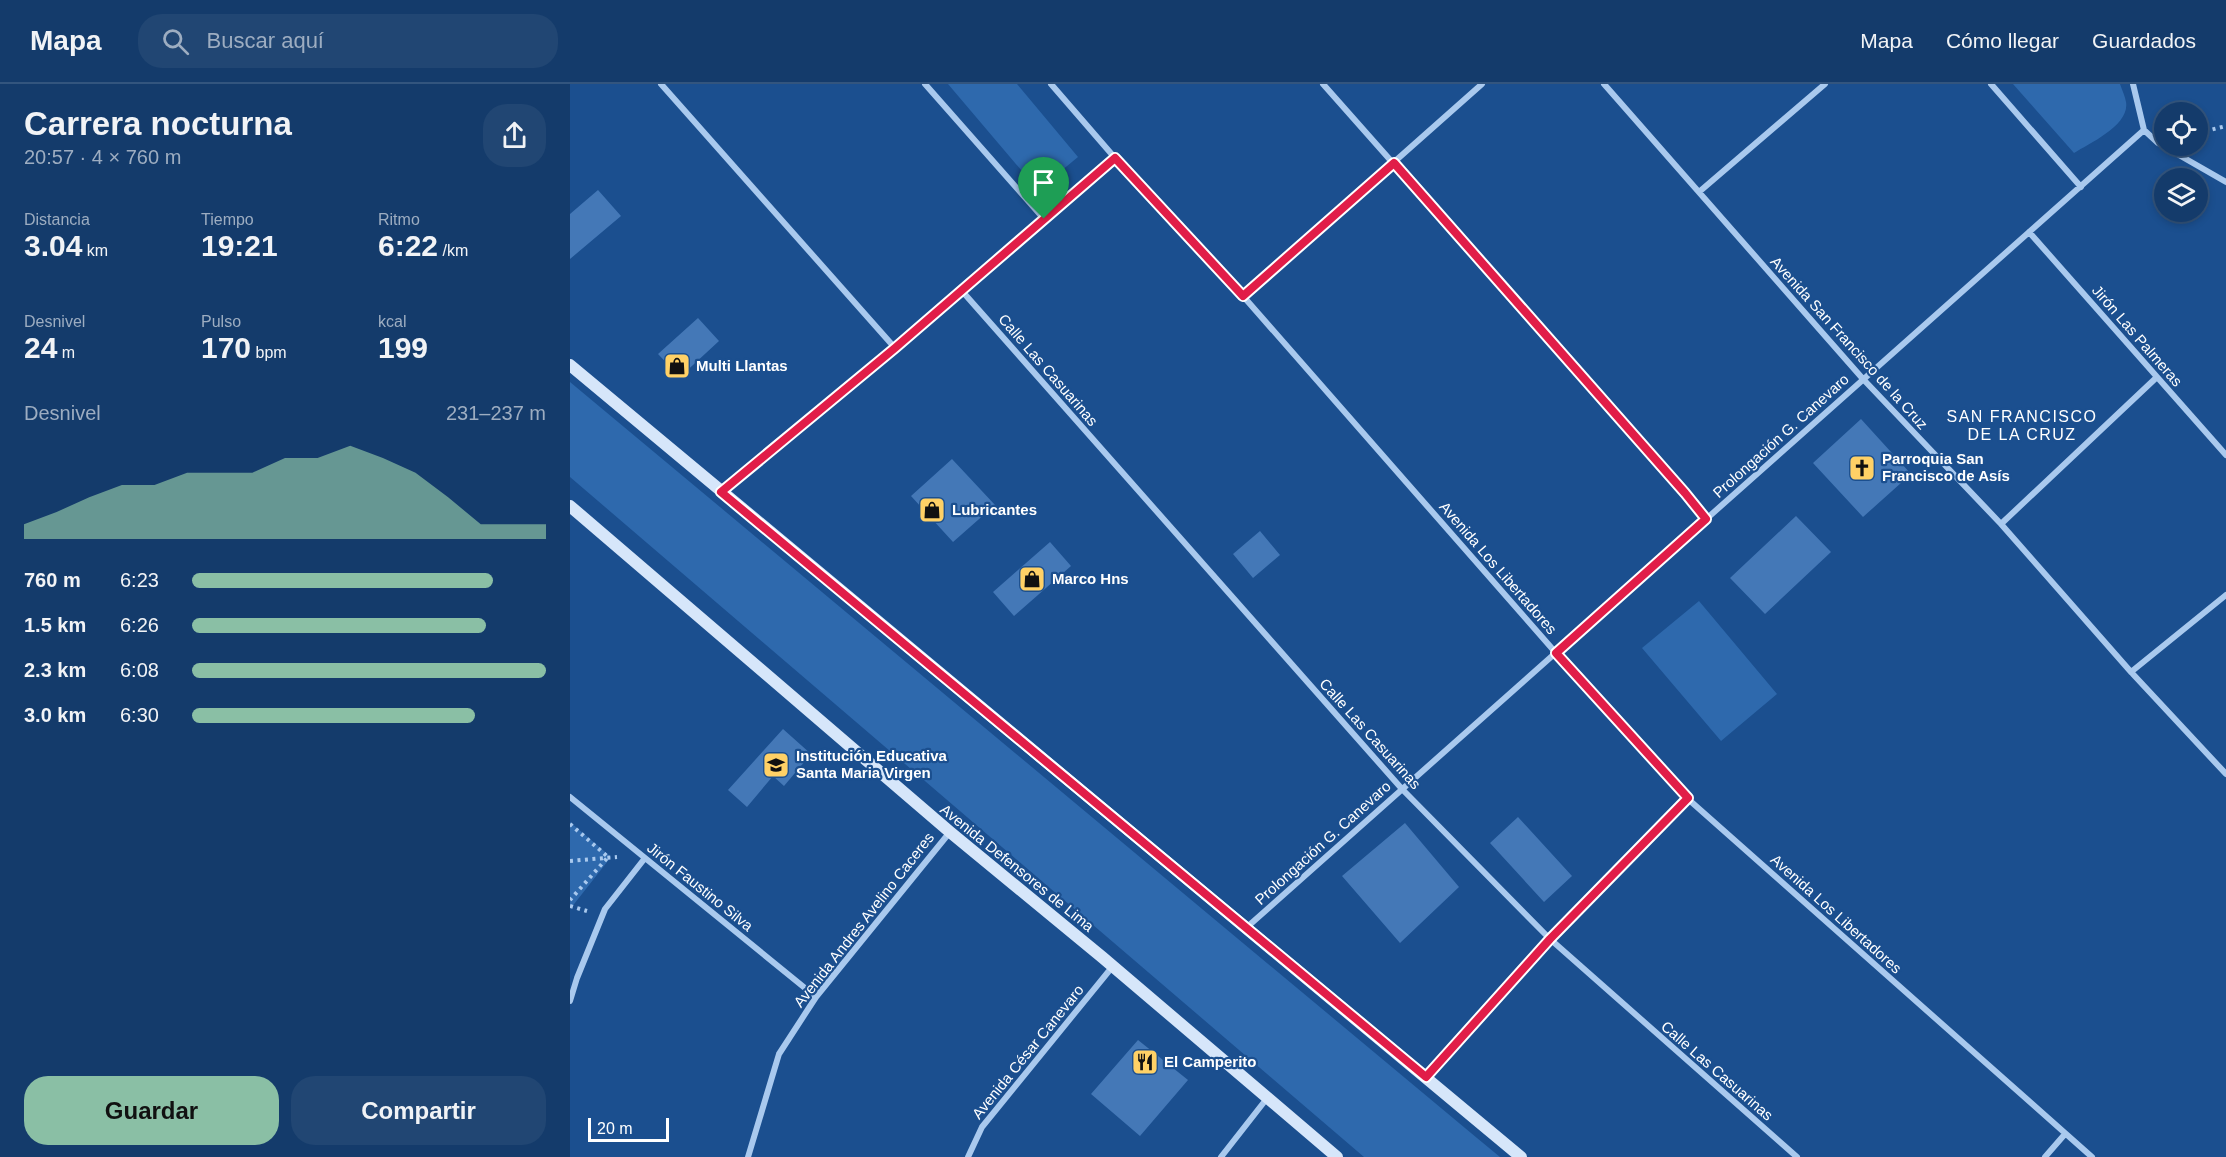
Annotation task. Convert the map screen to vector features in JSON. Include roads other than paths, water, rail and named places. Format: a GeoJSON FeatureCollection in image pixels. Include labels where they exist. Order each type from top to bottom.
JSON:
{"type":"FeatureCollection","features":[{"type":"Feature","properties":{"kind":"main road"},"geometry":{"type":"LineString","coordinates":[[570,365],[1521,1157]]}},
{"type":"Feature","properties":{"kind":"main road","name":"Avenida Defensores de Lima"},"geometry":{"type":"LineString","coordinates":[[570,506],[950,832],[1113,966],[1337,1157]]}},
{"type":"Feature","properties":{"kind":"street"},"geometry":{"type":"LineString","coordinates":[[661,84],[895,348]]}},
{"type":"Feature","properties":{"kind":"street"},"geometry":{"type":"LineString","coordinates":[[925,84],[1044,219]]}},
{"type":"Feature","properties":{"kind":"street","name":"Avenida Los Libertadores"},"geometry":{"type":"LineString","coordinates":[[1051,84],[1115,158],[1243,296],[1556,653],[1688,798],[2092,1157]]}},
{"type":"Feature","properties":{"kind":"street"},"geometry":{"type":"LineString","coordinates":[[1323,84],[1706,519]]}},
{"type":"Feature","properties":{"kind":"street"},"geometry":{"type":"LineString","coordinates":[[1243,296],[1482,84]]}},
{"type":"Feature","properties":{"kind":"street","name":"Avenida San Francisco de la Cruz"},"geometry":{"type":"LineString","coordinates":[[1604,84],[1863,379],[2001,524],[2131,672],[2226,774]]}},
{"type":"Feature","properties":{"kind":"street"},"geometry":{"type":"LineString","coordinates":[[1699,192],[1825,84]]}},
{"type":"Feature","properties":{"kind":"street"},"geometry":{"type":"LineString","coordinates":[[1991,84],[2081,187]]}},
{"type":"Feature","properties":{"kind":"street"},"geometry":{"type":"LineString","coordinates":[[2133,84],[2144,130],[2158,143],[2226,182]]}},
{"type":"Feature","properties":{"kind":"street","name":"Prolongación G. Canevaro"},"geometry":{"type":"LineString","coordinates":[[1245,928],[2144,130]]}},
{"type":"Feature","properties":{"kind":"street"},"geometry":{"type":"LineString","coordinates":[[721,492],[895,348],[1115,158]]}},
{"type":"Feature","properties":{"kind":"street","name":"Jirón Las Palmeras"},"geometry":{"type":"LineString","coordinates":[[2029,232],[2226,455]]}},
{"type":"Feature","properties":{"kind":"street","name":"Calle Las Casuarinas"},"geometry":{"type":"LineString","coordinates":[[962,291],[1402,789],[1550,939],[1797,1157]]}},
{"type":"Feature","properties":{"kind":"street"},"geometry":{"type":"LineString","coordinates":[[2001,524],[2157,377]]}},
{"type":"Feature","properties":{"kind":"street"},"geometry":{"type":"LineString","coordinates":[[2131,672],[2226,595]]}},
{"type":"Feature","properties":{"kind":"street","name":"Jirón Faustino Silva"},"geometry":{"type":"LineString","coordinates":[[570,797],[816,997]]}},
{"type":"Feature","properties":{"kind":"street"},"geometry":{"type":"LineString","coordinates":[[1426,1077],[1550,939],[1688,798]]}},
{"type":"Feature","properties":{"kind":"street","name":"Avenida Andres Avelino Caceres"},"geometry":{"type":"LineString","coordinates":[[748,1157],[779,1054],[816,997],[950,832]]}},
{"type":"Feature","properties":{"kind":"street"},"geometry":{"type":"LineString","coordinates":[[570,1001],[605,909],[645,858]]}},
{"type":"Feature","properties":{"kind":"street","name":"Avenida César Canevaro"},"geometry":{"type":"LineString","coordinates":[[968,1157],[981,1127],[1113,966]]}},
{"type":"Feature","properties":{"kind":"street"},"geometry":{"type":"LineString","coordinates":[[1221,1157],[1268,1097]]}},
{"type":"Feature","properties":{"kind":"street"},"geometry":{"type":"LineString","coordinates":[[2044,1157],[2066,1134]]}},
{"type":"Feature","properties":{"kind":"place","name":"Multi Llantas"},"geometry":{"type":"Point","coordinates":[677,366]}},
{"type":"Feature","properties":{"kind":"place","name":"Parroquia San Francisco de Asís"},"geometry":{"type":"Point","coordinates":[1862,468]}},
{"type":"Feature","properties":{"kind":"place","name":"Lubricantes"},"geometry":{"type":"Point","coordinates":[932,510]}},
{"type":"Feature","properties":{"kind":"place","name":"Marco Hns"},"geometry":{"type":"Point","coordinates":[1032,579]}},
{"type":"Feature","properties":{"kind":"place","name":"Institución Educativa Santa Maria Virgen"},"geometry":{"type":"Point","coordinates":[776,765]}},
{"type":"Feature","properties":{"kind":"place","name":"El Camperito"},"geometry":{"type":"Point","coordinates":[1145,1062]}},
{"type":"Feature","properties":{"kind":"district","name":"SAN FRANCISCO DE LA CRUZ"},"geometry":{"type":"Point","coordinates":[2022,425]}}]}
